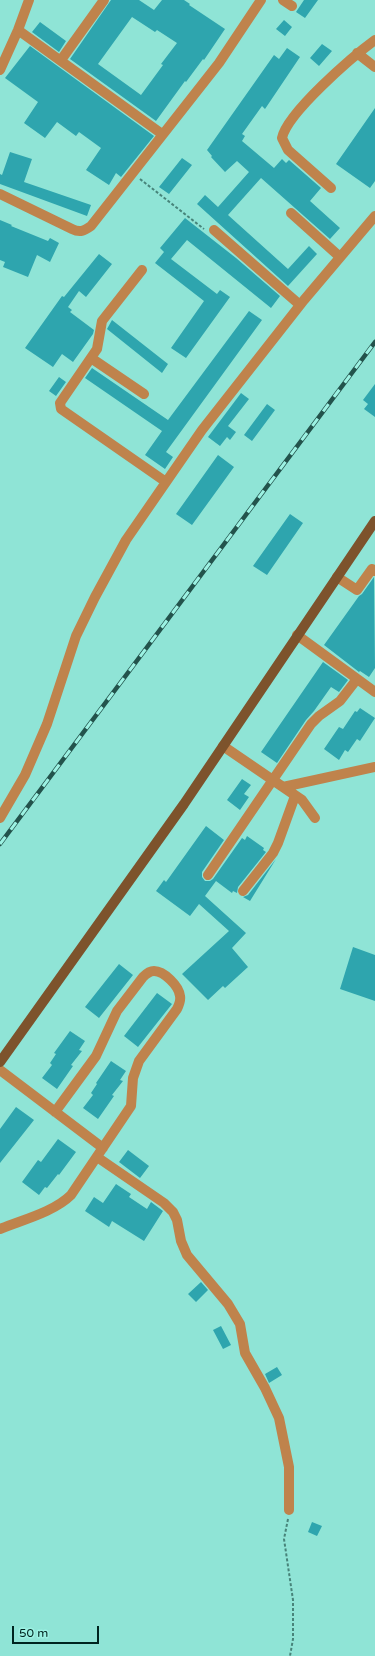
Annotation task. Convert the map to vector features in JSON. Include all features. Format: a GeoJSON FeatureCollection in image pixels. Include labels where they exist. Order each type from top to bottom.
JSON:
{"type":"FeatureCollection","features":[{"type":"Feature","properties":{"kind":"main road"},"geometry":{"type":"LineString","coordinates":[[0,1062],[184,804],[297,635],[374,524]]}},
{"type":"Feature","properties":{"kind":"street"},"geometry":{"type":"LineString","coordinates":[[0,70],[18,30],[29,0]]}},
{"type":"Feature","properties":{"kind":"street"},"geometry":{"type":"LineString","coordinates":[[62,60],[104,0]]}},
{"type":"Feature","properties":{"kind":"street"},"geometry":{"type":"LineString","coordinates":[[0,194],[78,232],[84,231],[91,226],[219,63],[261,0]]}},
{"type":"Feature","properties":{"kind":"street"},"geometry":{"type":"LineString","coordinates":[[283,0],[292,6]]}},
{"type":"Feature","properties":{"kind":"street"},"geometry":{"type":"LineString","coordinates":[[18,30],[62,60],[162,134]]}},
{"type":"Feature","properties":{"kind":"street"},"geometry":{"type":"LineString","coordinates":[[331,188],[288,150],[282,138],[283,131],[309,100],[357,53],[375,40]]}},
{"type":"Feature","properties":{"kind":"street"},"geometry":{"type":"LineString","coordinates":[[357,53],[375,67]]}},
{"type":"Feature","properties":{"kind":"street"},"geometry":{"type":"LineString","coordinates":[[291,213],[340,257]]}},
{"type":"Feature","properties":{"kind":"street"},"geometry":{"type":"LineString","coordinates":[[0,818],[26,775],[47,724],[76,636],[94,597],[126,540],[202,430],[300,305],[375,216]]}},
{"type":"Feature","properties":{"kind":"street"},"geometry":{"type":"LineString","coordinates":[[214,230],[300,305]]}},
{"type":"Feature","properties":{"kind":"street"},"geometry":{"type":"LineString","coordinates":[[142,270],[102,321],[97,349],[60,403],[62,409],[166,482]]}},
{"type":"Feature","properties":{"kind":"street"},"geometry":{"type":"LineString","coordinates":[[91,358],[144,394]]}},
{"type":"Feature","properties":{"kind":"street"},"geometry":{"type":"LineString","coordinates":[[337,577],[357,590],[372,569],[375,571]]}},
{"type":"Feature","properties":{"kind":"street"},"geometry":{"type":"LineString","coordinates":[[297,635],[375,692]]}},
{"type":"Feature","properties":{"kind":"street"},"geometry":{"type":"LineString","coordinates":[[208,875],[272,779],[311,724],[319,716],[340,701],[357,679]]}},
{"type":"Feature","properties":{"kind":"street"},"geometry":{"type":"LineString","coordinates":[[223,746],[302,800],[315,818]]}},
{"type":"Feature","properties":{"kind":"street"},"geometry":{"type":"LineString","coordinates":[[283,787],[375,767]]}},
{"type":"Feature","properties":{"kind":"street"},"geometry":{"type":"LineString","coordinates":[[243,891],[273,854],[295,796]]}},
{"type":"Feature","properties":{"kind":"street"},"geometry":{"type":"LineString","coordinates":[[0,1229],[66,1201],[131,1106],[133,1078],[139,1061],[177,1009],[179,1003],[180,997],[178,990],[166,977],[154,971],[148,972],[143,977],[117,1011],[96,1056],[55,1112]]}},
{"type":"Feature","properties":{"kind":"street"},"geometry":{"type":"LineString","coordinates":[[0,1070],[55,1112],[100,1152],[164,1203],[173,1212],[177,1220],[181,1241],[187,1255],[228,1304],[240,1324],[245,1353],[265,1388],[279,1418],[289,1467],[290,1510]]}},
{"type":"Feature","properties":{"kind":"path"},"geometry":{"type":"LineString","coordinates":[[133,173],[208,232],[214,230]]}},
{"type":"Feature","properties":{"kind":"path"},"geometry":{"type":"LineString","coordinates":[[290,1510],[284,1539],[293,1600],[293,1639],[290,1656]]}},
{"type":"Feature","properties":{"kind":"building"},"geometry":{"type":"Polygon","coordinates":[[[111,0],[139,0],[154,10],[162,0],[184,0],[225,29],[204,60],[203,59],[186,82],[185,81],[156,121],[70,59],[111,0]],[[132,17],[98,64],[141,95],[163,65],[161,64],[177,43],[157,30],[155,32],[132,17]]]}},
{"type":"Feature","properties":{"kind":"building"},"geometry":{"type":"Polygon","coordinates":[[[304,0],[318,0],[305,18],[296,12],[304,0]]]}},
{"type":"Feature","properties":{"kind":"building"},"geometry":{"type":"Polygon","coordinates":[[[284,20],[292,27],[285,36],[276,29],[284,20]]]}},
{"type":"Feature","properties":{"kind":"building"},"geometry":{"type":"Polygon","coordinates":[[[40,22],[66,41],[59,52],[32,32],[40,22]]]}},
{"type":"Feature","properties":{"kind":"building"},"geometry":{"type":"Polygon","coordinates":[[[322,44],[332,51],[319,66],[310,58],[322,44]]]}},
{"type":"Feature","properties":{"kind":"building"},"geometry":{"type":"Polygon","coordinates":[[[30,46],[154,136],[121,177],[116,173],[109,185],[86,170],[101,148],[79,132],[76,136],[57,122],[45,138],[24,123],[38,102],[5,78],[30,46]]]}},
{"type":"Feature","properties":{"kind":"building"},"geometry":{"type":"Polygon","coordinates":[[[287,48],[300,57],[265,109],[262,106],[242,134],[245,136],[242,141],[274,168],[282,159],[286,163],[289,160],[321,188],[310,201],[340,228],[330,239],[261,178],[228,215],[288,269],[309,246],[317,254],[288,286],[197,204],[205,195],[218,207],[249,172],[237,161],[225,172],[211,157],[212,156],[207,150],[274,55],[279,59],[287,48]]]}},
{"type":"Feature","properties":{"kind":"building"},"geometry":{"type":"Polygon","coordinates":[[[375,108],[375,181],[370,188],[336,164],[375,108]]]}},
{"type":"Feature","properties":{"kind":"building"},"geometry":{"type":"Polygon","coordinates":[[[10,152],[32,159],[24,182],[91,205],[87,216],[0,184],[0,174],[2,175],[10,152]]]}},
{"type":"Feature","properties":{"kind":"building"},"geometry":{"type":"Polygon","coordinates":[[[182,158],[192,165],[169,194],[159,187],[182,158]]]}},
{"type":"Feature","properties":{"kind":"building"},"geometry":{"type":"Polygon","coordinates":[[[185,218],[236,258],[280,296],[271,308],[187,240],[171,259],[217,294],[220,290],[230,297],[186,358],[171,348],[204,301],[155,263],[164,252],[160,248],[185,218]]]}},
{"type":"Feature","properties":{"kind":"building"},"geometry":{"type":"Polygon","coordinates":[[[0,220],[48,241],[50,238],[59,243],[50,262],[37,255],[28,277],[3,267],[5,262],[0,260],[0,220]]]}},
{"type":"Feature","properties":{"kind":"building"},"geometry":{"type":"Polygon","coordinates":[[[99,254],[112,264],[86,297],[79,291],[68,307],[72,310],[70,312],[94,330],[93,334],[73,362],[62,354],[53,367],[25,348],[62,296],[64,297],[99,254]]]}},
{"type":"Feature","properties":{"kind":"building"},"geometry":{"type":"Polygon","coordinates":[[[249,311],[262,320],[166,452],[173,457],[165,469],[145,455],[162,431],[85,378],[92,368],[168,420],[249,311]]]}},
{"type":"Feature","properties":{"kind":"building"},"geometry":{"type":"Polygon","coordinates":[[[112,320],[168,364],[162,373],[107,329],[112,320]]]}},
{"type":"Feature","properties":{"kind":"building"},"geometry":{"type":"Polygon","coordinates":[[[59,377],[66,382],[56,396],[49,391],[59,377]]]}},
{"type":"Feature","properties":{"kind":"building"},"geometry":{"type":"Polygon","coordinates":[[[375,384],[375,417],[364,409],[368,404],[363,400],[375,384]]]}},
{"type":"Feature","properties":{"kind":"building"},"geometry":{"type":"Polygon","coordinates":[[[241,393],[249,399],[228,426],[236,432],[230,440],[227,437],[220,446],[208,437],[241,393]]]}},
{"type":"Feature","properties":{"kind":"building"},"geometry":{"type":"Polygon","coordinates":[[[267,404],[275,410],[252,441],[244,435],[267,404]]]}},
{"type":"Feature","properties":{"kind":"building"},"geometry":{"type":"Polygon","coordinates":[[[218,455],[234,467],[192,525],[176,514],[218,455]]]}},
{"type":"Feature","properties":{"kind":"building"},"geometry":{"type":"Polygon","coordinates":[[[290,514],[303,523],[267,575],[253,566],[290,514]]]}},
{"type":"Feature","properties":{"kind":"building"},"geometry":{"type":"Polygon","coordinates":[[[374,577],[375,668],[369,677],[360,671],[359,672],[324,645],[374,577]]]}},
{"type":"Feature","properties":{"kind":"building"},"geometry":{"type":"Polygon","coordinates":[[[323,662],[348,680],[339,692],[331,687],[306,720],[277,763],[261,752],[323,662]]]}},
{"type":"Feature","properties":{"kind":"building"},"geometry":{"type":"Polygon","coordinates":[[[360,708],[375,718],[360,741],[357,739],[348,752],[345,750],[339,760],[324,749],[339,727],[343,729],[355,711],[357,712],[360,708]]]}},
{"type":"Feature","properties":{"kind":"building"},"geometry":{"type":"Polygon","coordinates":[[[242,779],[251,785],[244,794],[249,797],[240,810],[227,800],[242,779]]]}},
{"type":"Feature","properties":{"kind":"building"},"geometry":{"type":"Polygon","coordinates":[[[206,826],[224,840],[202,872],[202,877],[205,881],[210,881],[213,879],[242,838],[245,840],[247,836],[264,848],[263,850],[266,852],[238,887],[237,893],[233,891],[232,893],[216,881],[205,896],[246,933],[232,948],[248,967],[225,988],[223,986],[208,1000],[182,974],[229,931],[199,904],[190,916],[156,891],[164,880],[166,882],[206,826]]]}},
{"type":"Feature","properties":{"kind":"building"},"geometry":{"type":"Polygon","coordinates":[[[276,859],[250,901],[243,897],[248,895],[276,859]]]}},
{"type":"Feature","properties":{"kind":"building"},"geometry":{"type":"Polygon","coordinates":[[[353,947],[375,955],[375,1001],[340,989],[353,947]]]}},
{"type":"Feature","properties":{"kind":"building"},"geometry":{"type":"Polygon","coordinates":[[[119,964],[133,975],[99,1018],[85,1007],[119,964]]]}},
{"type":"Feature","properties":{"kind":"building"},"geometry":{"type":"Polygon","coordinates":[[[157,993],[172,1004],[138,1047],[124,1036],[157,993]]]}},
{"type":"Feature","properties":{"kind":"building"},"geometry":{"type":"Polygon","coordinates":[[[70,1031],[85,1041],[79,1050],[82,1051],[71,1065],[73,1066],[57,1089],[42,1078],[52,1065],[50,1063],[56,1054],[54,1053],[70,1031]]]}},
{"type":"Feature","properties":{"kind":"building"},"geometry":{"type":"Polygon","coordinates":[[[111,1061],[126,1071],[120,1080],[123,1081],[112,1095],[114,1096],[98,1119],[83,1108],[93,1095],[91,1093],[97,1084],[96,1083],[111,1061]]]}},
{"type":"Feature","properties":{"kind":"building"},"geometry":{"type":"Polygon","coordinates":[[[16,1107],[34,1120],[0,1163],[0,1129],[16,1107]]]}},
{"type":"Feature","properties":{"kind":"building"},"geometry":{"type":"Polygon","coordinates":[[[58,1139],[76,1152],[59,1175],[58,1174],[47,1188],[45,1187],[39,1195],[22,1182],[38,1160],[41,1162],[58,1139]]]}},
{"type":"Feature","properties":{"kind":"building"},"geometry":{"type":"Polygon","coordinates":[[[128,1150],[149,1166],[140,1178],[119,1162],[128,1150]]]}},
{"type":"Feature","properties":{"kind":"building"},"geometry":{"type":"Polygon","coordinates":[[[116,1184],[131,1194],[129,1197],[147,1209],[151,1202],[163,1211],[144,1241],[112,1221],[109,1227],[85,1211],[94,1197],[103,1203],[116,1184]]]}},
{"type":"Feature","properties":{"kind":"building"},"geometry":{"type":"Polygon","coordinates":[[[201,1282],[208,1290],[196,1302],[188,1294],[201,1282]]]}},
{"type":"Feature","properties":{"kind":"building"},"geometry":{"type":"Polygon","coordinates":[[[221,1326],[231,1345],[223,1349],[213,1330],[221,1326]]]}},
{"type":"Feature","properties":{"kind":"building"},"geometry":{"type":"Polygon","coordinates":[[[277,1367],[282,1375],[269,1383],[265,1374],[277,1367]]]}},
{"type":"Feature","properties":{"kind":"building"},"geometry":{"type":"Polygon","coordinates":[[[312,1522],[322,1526],[317,1536],[308,1532],[312,1522]]]}},
{"type":"Feature","properties":{"kind":"railway"},"geometry":{"type":"LineString","coordinates":[[0,844],[375,342]]}}]}
